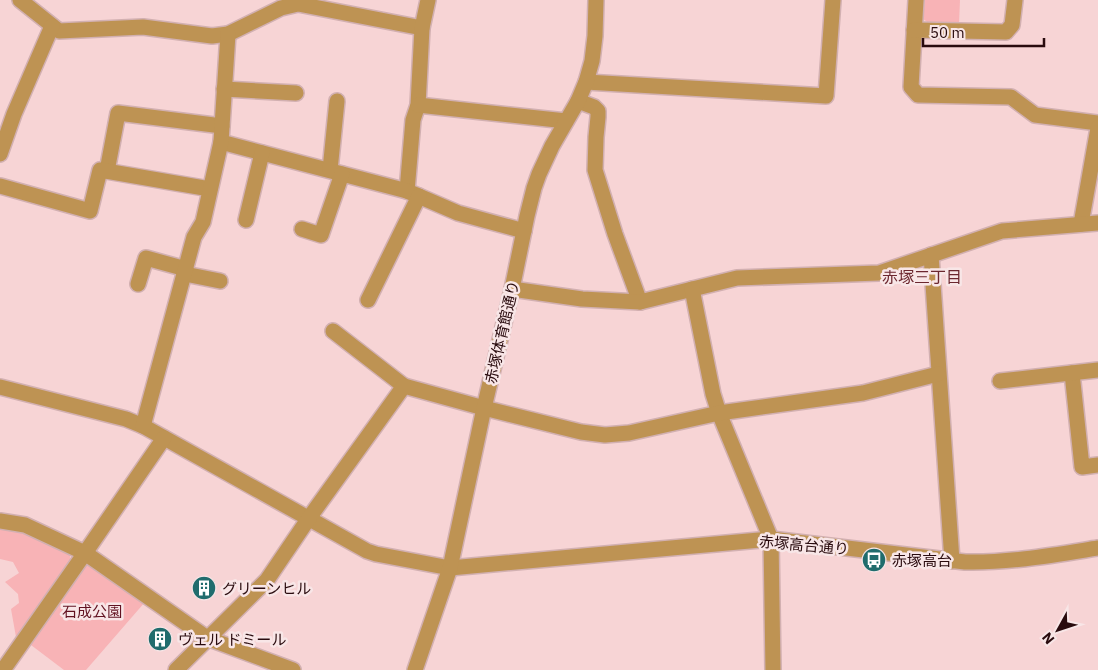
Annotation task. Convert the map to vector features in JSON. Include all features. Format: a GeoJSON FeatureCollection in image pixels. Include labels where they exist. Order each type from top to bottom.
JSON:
{"type":"FeatureCollection","features":[{"type":"Feature","properties":{"kind":"street"},"geometry":{"type":"LineString","coordinates":[[20,0],[59,31],[143,27],[212,36],[228,34],[281,8],[298,4],[317,4],[422,28]]}},
{"type":"Feature","properties":{"kind":"street"},"geometry":{"type":"LineString","coordinates":[[368,300],[413,193],[413,120],[418,105],[422,28],[428,0]]}},
{"type":"Feature","properties":{"kind":"street","name":"赤塚体育館通り"},"geometry":{"type":"LineString","coordinates":[[415,670],[450,568],[530,202],[539,174],[552,146],[578,100],[592,61],[596,0]]}},
{"type":"Feature","properties":{"kind":"street"},"geometry":{"type":"LineString","coordinates":[[586,82],[826,96],[833,0]]}},
{"type":"Feature","properties":{"kind":"street"},"geometry":{"type":"LineString","coordinates":[[916,0],[911,87],[918,95],[1011,97],[1035,115],[1098,124]]}},
{"type":"Feature","properties":{"kind":"street"},"geometry":{"type":"LineString","coordinates":[[914,30],[1006,32],[1012,25],[1015,0]]}},
{"type":"Feature","properties":{"kind":"street"},"geometry":{"type":"LineString","coordinates":[[0,154],[14,114],[52,26]]}},
{"type":"Feature","properties":{"kind":"street"},"geometry":{"type":"LineString","coordinates":[[143,426],[194,237],[203,222],[221,142],[228,34]]}},
{"type":"Feature","properties":{"kind":"street"},"geometry":{"type":"LineString","coordinates":[[224,89],[296,93]]}},
{"type":"Feature","properties":{"kind":"street"},"geometry":{"type":"LineString","coordinates":[[578,100],[594,107],[598,111],[595,170],[615,234],[640,302]]}},
{"type":"Feature","properties":{"kind":"street"},"geometry":{"type":"LineString","coordinates":[[302,228],[320,235],[336,172],[337,101]]}},
{"type":"Feature","properties":{"kind":"street"},"geometry":{"type":"LineString","coordinates":[[418,105],[566,121]]}},
{"type":"Feature","properties":{"kind":"street"},"geometry":{"type":"LineString","coordinates":[[107,172],[118,112],[222,126]]}},
{"type":"Feature","properties":{"kind":"street"},"geometry":{"type":"LineString","coordinates":[[1081,224],[1098,128]]}},
{"type":"Feature","properties":{"kind":"street"},"geometry":{"type":"LineString","coordinates":[[221,142],[413,193],[458,213],[524,231]]}},
{"type":"Feature","properties":{"kind":"street"},"geometry":{"type":"LineString","coordinates":[[246,220],[262,153]]}},
{"type":"Feature","properties":{"kind":"street"},"geometry":{"type":"LineString","coordinates":[[0,186],[90,211],[100,170],[210,189]]}},
{"type":"Feature","properties":{"kind":"street"},"geometry":{"type":"LineString","coordinates":[[512,289],[582,299],[640,302],[737,278],[879,272],[1002,231],[1098,223]]}},
{"type":"Feature","properties":{"kind":"street"},"geometry":{"type":"LineString","coordinates":[[931,255],[952,561]]}},
{"type":"Feature","properties":{"kind":"street"},"geometry":{"type":"LineString","coordinates":[[138,284],[146,258],[220,281]]}},
{"type":"Feature","properties":{"kind":"street"},"geometry":{"type":"LineString","coordinates":[[692,289],[719,413],[771,539],[773,670]]}},
{"type":"Feature","properties":{"kind":"street"},"geometry":{"type":"LineString","coordinates":[[334,332],[404,386],[581,432],[605,435],[629,433],[719,413],[863,392],[938,374]]}},
{"type":"Feature","properties":{"kind":"street"},"geometry":{"type":"LineString","coordinates":[[1000,381],[1098,370]]}},
{"type":"Feature","properties":{"kind":"street"},"geometry":{"type":"LineString","coordinates":[[1072,373],[1082,467],[1098,465]]}},
{"type":"Feature","properties":{"kind":"street","name":"赤塚高台通り"},"geometry":{"type":"LineString","coordinates":[[0,386],[126,419],[143,426],[371,552],[450,568],[771,539],[952,561],[983,562],[1098,548]]}},
{"type":"Feature","properties":{"kind":"street"},"geometry":{"type":"LineString","coordinates":[[176,670],[267,580],[404,386]]}},
{"type":"Feature","properties":{"kind":"street"},"geometry":{"type":"LineString","coordinates":[[3,670],[164,438]]}},
{"type":"Feature","properties":{"kind":"street"},"geometry":{"type":"LineString","coordinates":[[0,521],[25,525],[85,553],[207,638],[293,670]]}},
{"type":"Feature","properties":{"kind":"green space"},"geometry":{"type":"Polygon","coordinates":[[[925,0],[960,0],[959,24],[929,23],[923,19],[925,0]]]}},
{"type":"Feature","properties":{"kind":"green space"},"geometry":{"type":"Polygon","coordinates":[[[0,529],[22,532],[69,553],[71,560],[16,637],[11,609],[19,603],[18,594],[5,582],[19,573],[13,562],[0,559],[0,529]]]}},
{"type":"Feature","properties":{"kind":"green space","name":"石成公園"},"geometry":{"type":"Polygon","coordinates":[[[89,565],[145,602],[86,670],[64,670],[31,645],[75,575],[83,567],[89,565]]]}},
{"type":"Feature","properties":{"kind":"place","name":"赤塚高台"},"geometry":{"type":"Point","coordinates":[874,560]}},
{"type":"Feature","properties":{"kind":"place","name":"グリーンヒル"},"geometry":{"type":"Point","coordinates":[204,588]}},
{"type":"Feature","properties":{"kind":"place","name":"ヴェル ドミール"},"geometry":{"type":"Point","coordinates":[160,639]}},
{"type":"Feature","properties":{"kind":"district","name":"赤塚三丁目"},"geometry":{"type":"Point","coordinates":[922,277]}}]}
